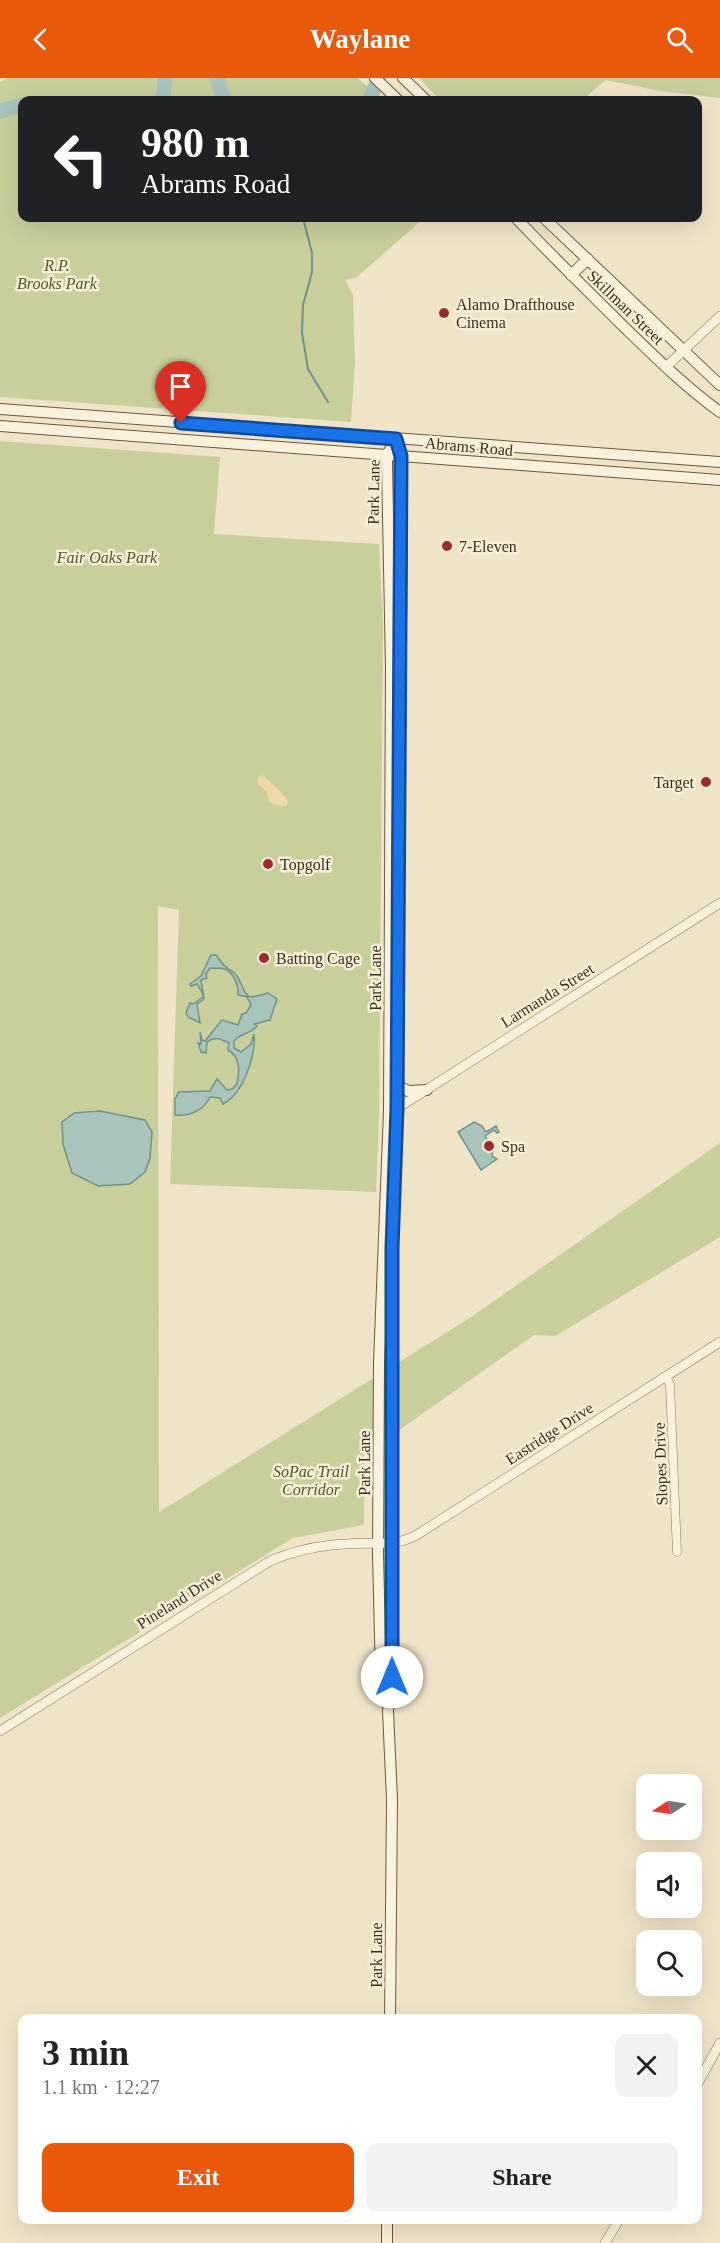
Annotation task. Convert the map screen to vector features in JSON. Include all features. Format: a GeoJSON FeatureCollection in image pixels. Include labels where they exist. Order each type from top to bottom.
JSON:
{"type":"FeatureCollection","features":[{"type":"Feature","properties":{"kind":"main road"},"geometry":{"type":"LineString","coordinates":[[375,78],[394,96]]}},
{"type":"Feature","properties":{"kind":"main road"},"geometry":{"type":"LineString","coordinates":[[403,78],[422,96]]}},
{"type":"Feature","properties":{"kind":"main road","name":"Skillman Street"},"geometry":{"type":"LineString","coordinates":[[520,222],[666,367],[699,397],[720,412]]}},
{"type":"Feature","properties":{"kind":"main road","name":"Skillman Street"},"geometry":{"type":"LineString","coordinates":[[548,222],[720,385]]}},
{"type":"Feature","properties":{"kind":"main road"},"geometry":{"type":"LineString","coordinates":[[571,275],[588,260]]}},
{"type":"Feature","properties":{"kind":"main road","name":"Abrams Road"},"geometry":{"type":"LineString","coordinates":[[0,409],[720,462]]}},
{"type":"Feature","properties":{"kind":"main road","name":"Abrams Road"},"geometry":{"type":"LineString","coordinates":[[0,426],[720,480]]}},
{"type":"Feature","properties":{"kind":"main road","name":"Park Lane"},"geometry":{"type":"LineString","coordinates":[[388,1711],[381,1678],[378,1543],[379,1363],[387,1269],[393,1109],[391,667],[387,553],[387,455],[396,439]]}},
{"type":"Feature","properties":{"kind":"main road","name":"Park Lane"},"geometry":{"type":"LineString","coordinates":[[393,1109],[397,1085],[401,456],[396,439]]}},
{"type":"Feature","properties":{"kind":"main road"},"geometry":{"type":"LineString","coordinates":[[579,470],[580,452]]}},
{"type":"Feature","properties":{"kind":"main road"},"geometry":{"type":"LineString","coordinates":[[397,1085],[408,1091],[427,1090]]}},
{"type":"Feature","properties":{"kind":"main road","name":"Park Lane"},"geometry":{"type":"LineString","coordinates":[[387,1269],[393,1364],[392,1677],[388,1711],[392,1799],[390,2014]]}},
{"type":"Feature","properties":{"kind":"main road"},"geometry":{"type":"LineString","coordinates":[[379,1363],[393,1364]]}},
{"type":"Feature","properties":{"kind":"main road"},"geometry":{"type":"LineString","coordinates":[[387,2224],[387,2243]]}},
{"type":"Feature","properties":{"kind":"street"},"geometry":{"type":"LineString","coordinates":[[666,367],[720,316]]}},
{"type":"Feature","properties":{"kind":"street","name":"Larmanda Street"},"geometry":{"type":"LineString","coordinates":[[393,1109],[427,1090],[720,903]]}},
{"type":"Feature","properties":{"kind":"street","name":"Eastridge Drive"},"geometry":{"type":"LineString","coordinates":[[391,1542],[402,1541],[426,1530],[720,1342]]}},
{"type":"Feature","properties":{"kind":"street","name":"Slopes Drive"},"geometry":{"type":"LineString","coordinates":[[666,1376],[670,1385],[677,1552]]}},
{"type":"Feature","properties":{"kind":"street","name":"Pineland Drive"},"geometry":{"type":"LineString","coordinates":[[0,1731],[270,1560],[289,1552],[322,1545],[391,1542]]}},
{"type":"Feature","properties":{"kind":"street"},"geometry":{"type":"LineString","coordinates":[[702,2076],[720,2043]]}},
{"type":"Feature","properties":{"kind":"street"},"geometry":{"type":"LineString","coordinates":[[605,2243],[617,2224]]}},
{"type":"Feature","properties":{"kind":"green space","name":"R.P. Brooks Park"},"geometry":{"type":"Polygon","coordinates":[[[8,78],[358,78],[377,96],[18,96],[18,222],[419,222],[356,278],[345,280],[353,295],[355,362],[351,422],[0,397],[0,82],[8,78]]]}},
{"type":"Feature","properties":{"kind":"green space"},"geometry":{"type":"Polygon","coordinates":[[[419,78],[720,78],[720,98],[660,91],[606,80],[587,96],[436,96],[419,78]]]}},
{"type":"Feature","properties":{"kind":"green space"},"geometry":{"type":"Polygon","coordinates":[[[0,441],[220,457],[214,534],[379,544],[383,626],[379,1117],[376,1192],[170,1184],[179,910],[158,906],[159,1512],[471,1317],[720,1143],[720,1237],[555,1336],[534,1335],[364,1455],[364,1525],[293,1538],[0,1718],[0,441]]]}},
{"type":"Feature","properties":{"kind":"sand"},"geometry":{"type":"Polygon","coordinates":[[[263,775],[284,796],[288,802],[287,805],[282,807],[269,802],[267,792],[257,780],[263,775]]]}},
{"type":"Feature","properties":{"kind":"water"},"geometry":{"type":"Polygon","coordinates":[[[211,955],[216,955],[236,974],[245,993],[250,997],[268,993],[277,999],[270,1020],[254,1024],[257,1026],[255,1029],[239,1036],[234,1041],[234,1048],[241,1052],[251,1044],[254,1034],[253,1053],[247,1074],[237,1092],[223,1104],[220,1098],[210,1097],[196,1112],[175,1115],[175,1099],[179,1092],[210,1091],[217,1079],[227,1090],[237,1084],[238,1064],[235,1056],[228,1050],[229,1043],[218,1039],[210,1040],[207,1042],[206,1053],[201,1052],[198,1043],[201,1044],[200,1032],[202,1040],[205,1041],[222,1020],[238,1025],[242,1014],[246,1013],[251,1005],[247,997],[238,995],[237,984],[231,973],[225,969],[210,968],[206,974],[207,978],[201,980],[204,999],[197,1004],[200,1023],[188,1017],[186,1013],[190,1003],[193,1004],[203,997],[197,984],[191,986],[190,984],[201,976],[211,955]]]}},
{"type":"Feature","properties":{"kind":"water"},"geometry":{"type":"Polygon","coordinates":[[[100,1111],[145,1120],[152,1132],[150,1158],[145,1172],[130,1184],[98,1186],[72,1173],[63,1144],[62,1122],[74,1113],[100,1111]]]}},
{"type":"Feature","properties":{"kind":"water","name":"Spa"},"geometry":{"type":"Polygon","coordinates":[[[474,1122],[482,1126],[486,1132],[496,1126],[499,1132],[494,1130],[485,1136],[493,1149],[492,1156],[497,1159],[481,1170],[458,1132],[474,1122]]]}},
{"type":"Feature","properties":{"kind":"waterway"},"geometry":{"type":"LineString","coordinates":[[163,96],[165,78]]}},
{"type":"Feature","properties":{"kind":"waterway"},"geometry":{"type":"LineString","coordinates":[[217,78],[223,96]]}},
{"type":"Feature","properties":{"kind":"waterway"},"geometry":{"type":"LineString","coordinates":[[371,96],[379,78]]}},
{"type":"Feature","properties":{"kind":"waterway"},"geometry":{"type":"LineString","coordinates":[[0,111],[18,106]]}},
{"type":"Feature","properties":{"kind":"waterway"},"geometry":{"type":"LineString","coordinates":[[304,222],[312,253],[312,272],[303,305],[302,333],[308,369],[328,402]]}},
{"type":"Feature","properties":{"kind":"place","name":"Alamo Drafthouse Cinema"},"geometry":{"type":"Point","coordinates":[444,313]}},
{"type":"Feature","properties":{"kind":"place","name":"7-Eleven"},"geometry":{"type":"Point","coordinates":[447,546]}},
{"type":"Feature","properties":{"kind":"place","name":"Target"},"geometry":{"type":"Point","coordinates":[706,782]}},
{"type":"Feature","properties":{"kind":"place","name":"Topgolf"},"geometry":{"type":"Point","coordinates":[268,864]}},
{"type":"Feature","properties":{"kind":"place","name":"Batting Cage"},"geometry":{"type":"Point","coordinates":[264,958]}},
{"type":"Feature","properties":{"kind":"place","name":"Spa"},"geometry":{"type":"Point","coordinates":[489,1146]}},
{"type":"Feature","properties":{"kind":"route"},"geometry":{"type":"LineString","coordinates":[[181,423],[396,439],[401,456],[397,1108],[392,1248],[392,1677]]}},
{"type":"Feature","properties":{"kind":"park label","name":"Fair Oaks Park"},"geometry":{"type":"Point","coordinates":[107,557]}},
{"type":"Feature","properties":{"kind":"park label","name":"SoPac Trail Corridor"},"geometry":{"type":"Point","coordinates":[311,1480]}}]}
